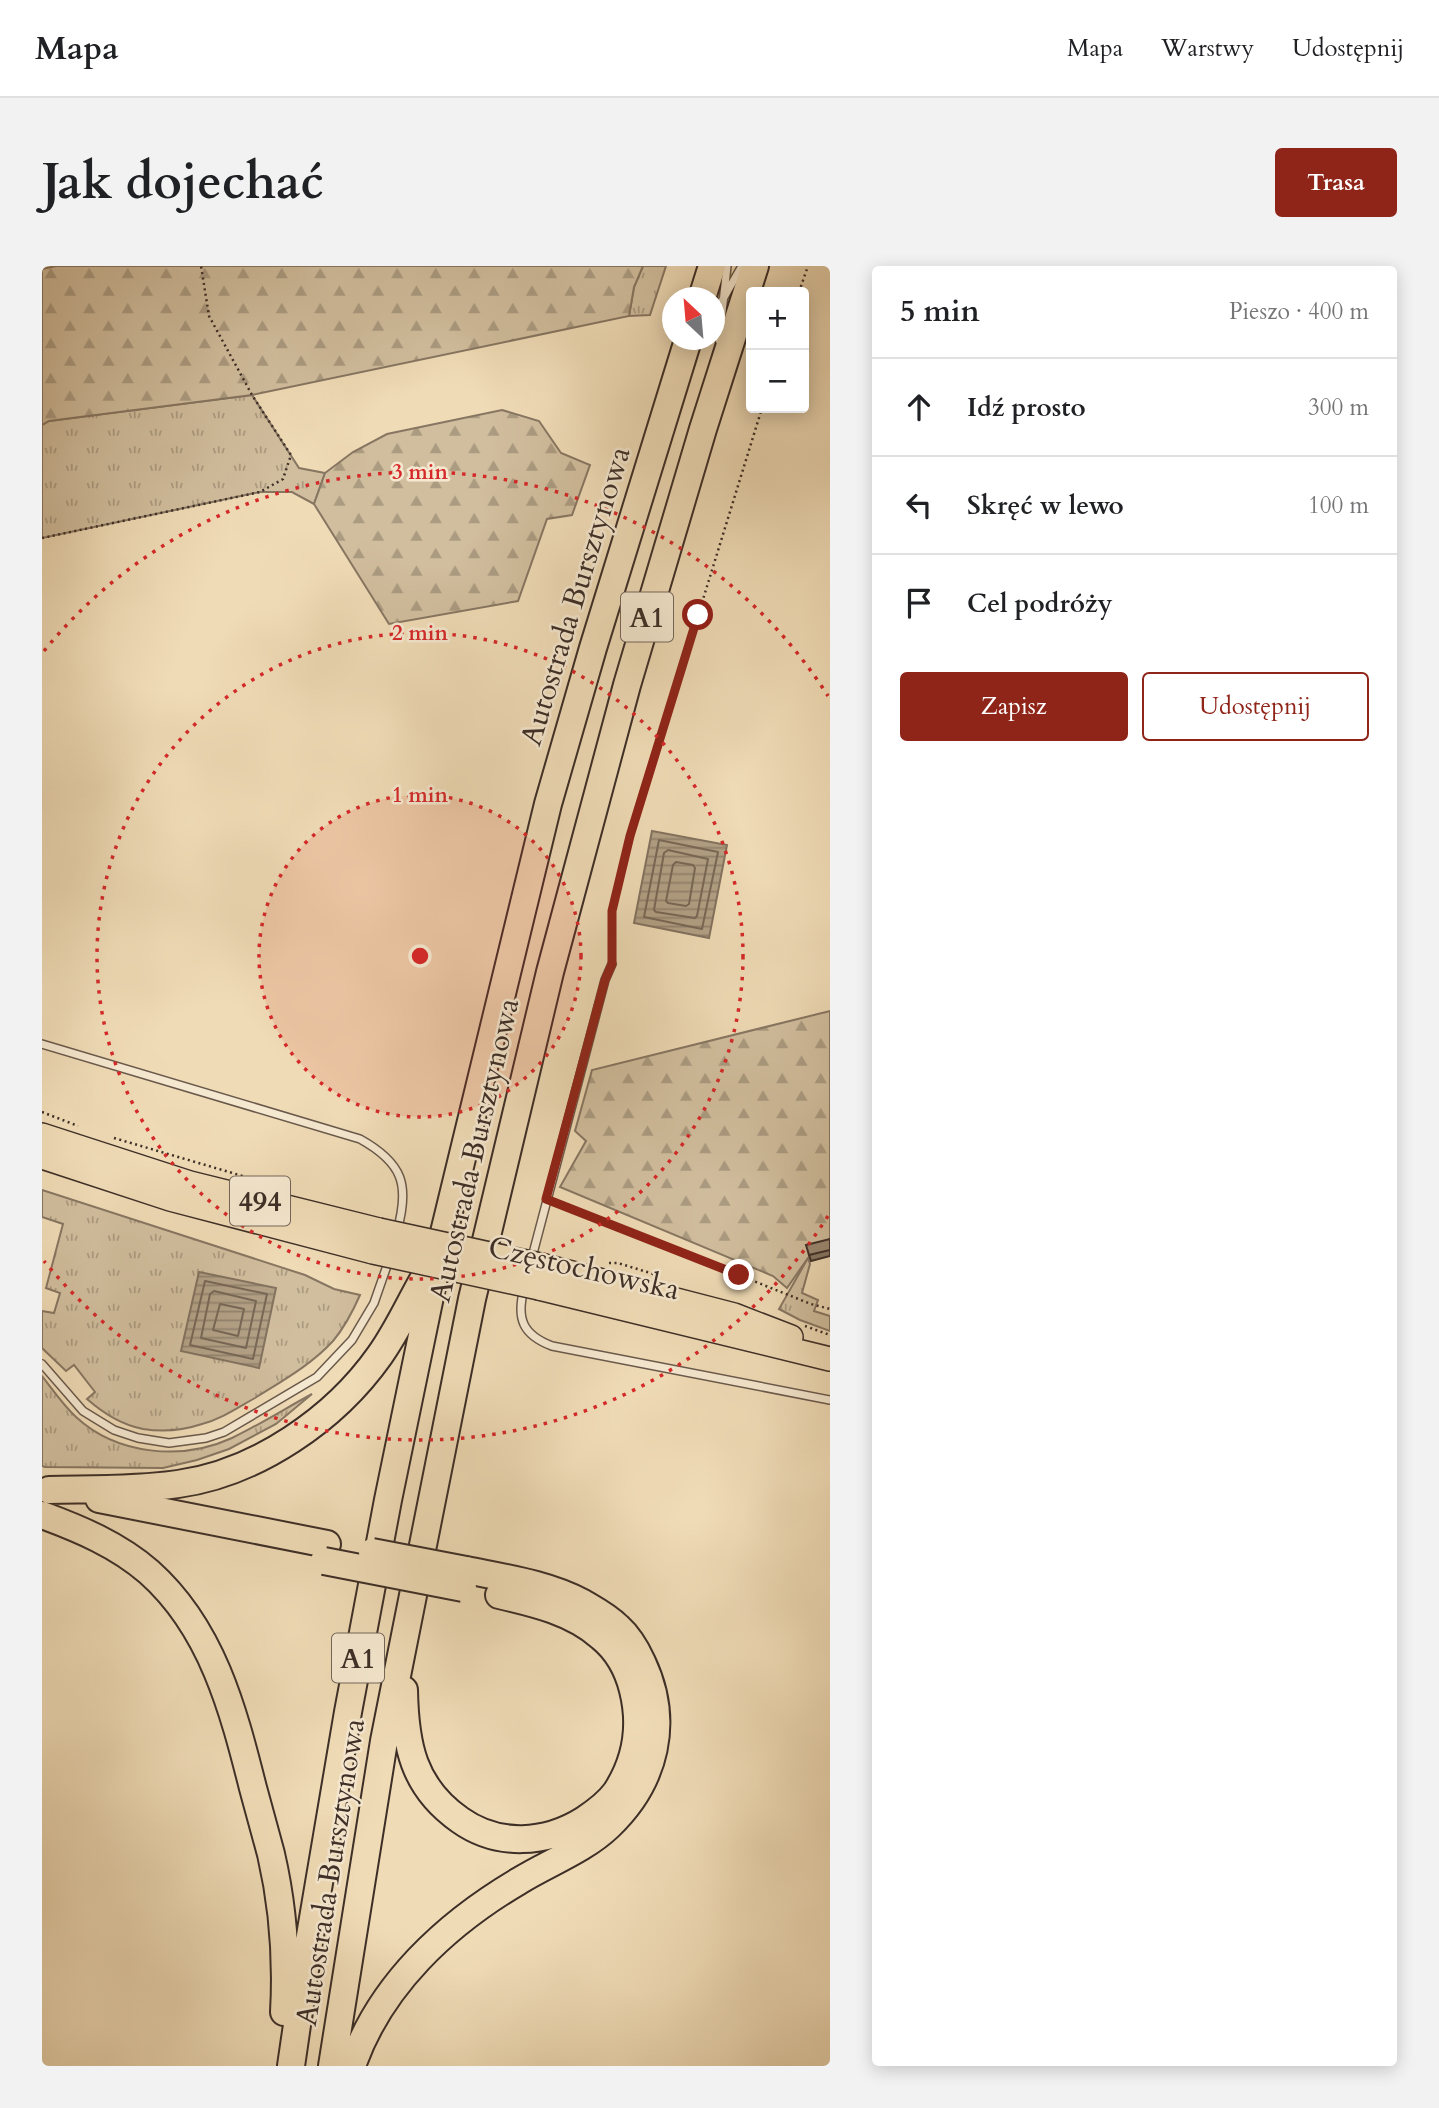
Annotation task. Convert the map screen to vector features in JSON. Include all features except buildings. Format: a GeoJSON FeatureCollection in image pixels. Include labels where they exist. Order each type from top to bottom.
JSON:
{"type":"FeatureCollection","features":[{"type":"Feature","properties":{"kind":"highway"},"geometry":{"type":"LineString","coordinates":[[712,266],[713,287]]}},
{"type":"Feature","properties":{"kind":"highway","name":"Autostrada Bursztynowa"},"geometry":{"type":"LineString","coordinates":[[332,2066],[382,1754],[472,1299],[550,972],[627,685],[714,393],[755,266]]}},
{"type":"Feature","properties":{"kind":"highway","name":"Autostrada Bursztynowa"},"geometry":{"type":"LineString","coordinates":[[291,2066],[348,1712],[439,1253],[548,804],[676,379],[688,350]]}},
{"type":"Feature","properties":{"kind":"highway"},"geometry":{"type":"LineString","coordinates":[[44,1500],[124,1488],[180,1484],[244,1464],[273,1450],[321,1419],[363,1377],[396,1331],[414,1293],[439,1253]]}},
{"type":"Feature","properties":{"kind":"highway"},"geometry":{"type":"LineString","coordinates":[[44,1500],[105,1518],[326,1553],[465,1579],[543,1587],[565,1594],[602,1614],[620,1628],[636,1649],[655,1698],[656,1723],[655,1745],[650,1764],[633,1800],[607,1828],[477,1908],[423,1954],[402,1976],[381,2006],[360,2043],[352,2066]]}},
{"type":"Feature","properties":{"kind":"highway"},"geometry":{"type":"LineString","coordinates":[[44,1500],[78,1529],[105,1542],[148,1572],[186,1613],[218,1670],[236,1725],[276,1879],[284,1946],[283,2066]]}},
{"type":"Feature","properties":{"kind":"highway"},"geometry":{"type":"LineString","coordinates":[[403,1641],[404,1708],[410,1748],[418,1772],[442,1807],[467,1825],[496,1837],[516,1840],[555,1835],[597,1811],[615,1794],[626,1773],[638,1734],[638,1709],[632,1684],[614,1649],[586,1625],[554,1610],[513,1598],[465,1579]]}},
{"type":"Feature","properties":{"kind":"main road","name":"Częstochowska"},"geometry":{"type":"LineString","coordinates":[[42,1135],[376,1241]]}},
{"type":"Feature","properties":{"kind":"main road","name":"Częstochowska"},"geometry":{"type":"LineString","coordinates":[[42,1157],[170,1199],[734,1315],[830,1351]]}},
{"type":"Feature","properties":{"kind":"main road","name":"Częstochowska"},"geometry":{"type":"LineString","coordinates":[[535,1274],[830,1359]]}},
{"type":"Feature","properties":{"kind":"lane"},"geometry":{"type":"LineString","coordinates":[[718,287],[727,266]]}},
{"type":"Feature","properties":{"kind":"lane"},"geometry":{"type":"LineString","coordinates":[[723,287],[742,266]]}},
{"type":"Feature","properties":{"kind":"lane"},"geometry":{"type":"LineString","coordinates":[[714,350],[714,393]]}},
{"type":"Feature","properties":{"kind":"lane"},"geometry":{"type":"LineString","coordinates":[[612,964],[605,980],[546,1199],[535,1274],[520,1304],[525,1327],[541,1342],[552,1346],[830,1399]]}},
{"type":"Feature","properties":{"kind":"lane"},"geometry":{"type":"LineString","coordinates":[[42,1045],[360,1139],[380,1150],[394,1166],[404,1194],[403,1210],[383,1279],[374,1303],[352,1340],[317,1377],[224,1432],[169,1443],[121,1433],[101,1424],[83,1411],[42,1364]]}},
{"type":"Feature","properties":{"kind":"path"},"geometry":{"type":"LineString","coordinates":[[42,538],[260,492],[283,479],[291,455],[252,395],[209,316],[201,266]]}},
{"type":"Feature","properties":{"kind":"path"},"geometry":{"type":"LineString","coordinates":[[801,287],[808,266]]}},
{"type":"Feature","properties":{"kind":"path"},"geometry":{"type":"LineString","coordinates":[[612,964],[612,911],[630,836],[760,413]]}},
{"type":"Feature","properties":{"kind":"path"},"geometry":{"type":"LineString","coordinates":[[42,1112],[83,1128]]}},
{"type":"Feature","properties":{"kind":"path"},"geometry":{"type":"LineString","coordinates":[[108,1136],[251,1178]]}},
{"type":"Feature","properties":{"kind":"path"},"geometry":{"type":"LineString","coordinates":[[546,1199],[811,1304],[830,1309]]}},
{"type":"Feature","properties":{"kind":"green space"},"geometry":{"type":"Polygon","coordinates":[[[56,266],[643,266],[634,287],[629,316],[252,395],[49,421],[42,425],[42,269],[56,266]]]}},
{"type":"Feature","properties":{"kind":"green space"},"geometry":{"type":"Polygon","coordinates":[[[643,266],[666,266],[650,315],[629,316],[634,287],[643,266]]]}},
{"type":"Feature","properties":{"kind":"green space"},"geometry":{"type":"Polygon","coordinates":[[[252,395],[299,468],[325,473],[314,504],[292,492],[260,492],[42,538],[42,425],[49,421],[252,395]]]}},
{"type":"Feature","properties":{"kind":"green space"},"geometry":{"type":"Polygon","coordinates":[[[502,410],[539,421],[561,453],[590,465],[572,515],[547,519],[518,601],[389,624],[314,504],[325,473],[353,452],[387,434],[502,410]]]}},
{"type":"Feature","properties":{"kind":"green space"},"geometry":{"type":"Polygon","coordinates":[[[830,1011],[830,1253],[808,1258],[787,1288],[773,1276],[560,1187],[586,1141],[575,1131],[592,1070],[830,1011]]]}},
{"type":"Feature","properties":{"kind":"green space"},"geometry":{"type":"Polygon","coordinates":[[[42,1190],[305,1275],[334,1289],[360,1295],[341,1331],[324,1350],[255,1398],[222,1416],[195,1426],[150,1430],[128,1425],[113,1418],[87,1399],[95,1392],[74,1365],[66,1371],[42,1348],[42,1311],[54,1313],[60,1293],[46,1288],[63,1224],[42,1217],[42,1190]]]}},
{"type":"Feature","properties":{"kind":"green space"},"geometry":{"type":"Polygon","coordinates":[[[808,1258],[810,1264],[802,1293],[818,1300],[814,1311],[830,1316],[830,1331],[779,1309],[808,1258]]]}},
{"type":"Feature","properties":{"kind":"green space"},"geometry":{"type":"Polygon","coordinates":[[[42,1376],[71,1412],[92,1430],[111,1440],[151,1450],[192,1450],[213,1445],[242,1433],[312,1394],[276,1424],[229,1449],[197,1460],[163,1468],[45,1467],[42,1466],[42,1376]]]}},
{"type":"Feature","properties":{"kind":"water"},"geometry":{"type":"Polygon","coordinates":[[[652,831],[727,845],[709,938],[634,923],[652,831]]]}},
{"type":"Feature","properties":{"kind":"water"},"geometry":{"type":"Polygon","coordinates":[[[199,1272],[276,1288],[259,1368],[181,1351],[199,1272]]]}},
{"type":"Feature","properties":{"kind":"route"},"geometry":{"type":"LineString","coordinates":[[698,615],[630,836],[612,911],[612,964],[605,980],[546,1199],[739,1275]]}}]}
